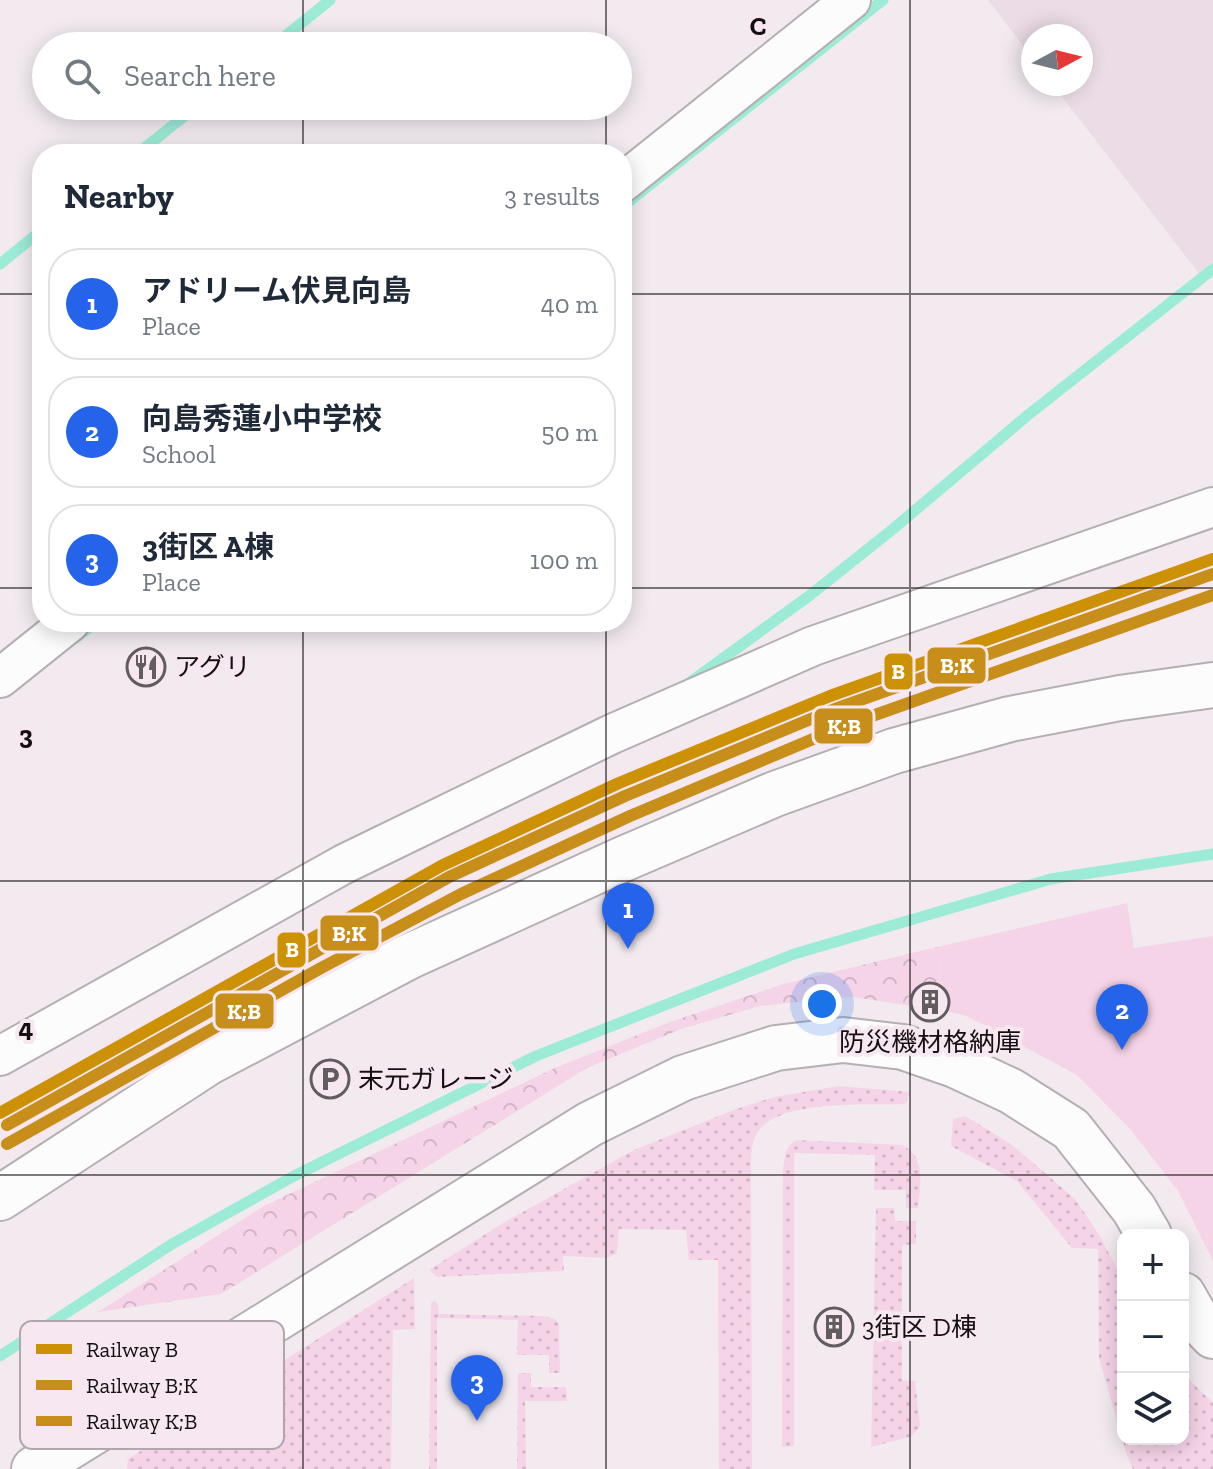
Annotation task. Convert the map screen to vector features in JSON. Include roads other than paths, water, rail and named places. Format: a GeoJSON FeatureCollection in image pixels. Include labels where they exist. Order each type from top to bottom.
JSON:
{"type":"FeatureCollection","features":[{"type":"Feature","properties":{"kind":"street"},"geometry":{"type":"LineString","coordinates":[[632,175],[851,0]]}},
{"type":"Feature","properties":{"kind":"street"},"geometry":{"type":"LineString","coordinates":[[0,1056],[344,864],[612,734],[813,646],[1213,507]]}},
{"type":"Feature","properties":{"kind":"street"},"geometry":{"type":"LineString","coordinates":[[0,678],[58,632]]}},
{"type":"Feature","properties":{"kind":"street"},"geometry":{"type":"LineString","coordinates":[[2,1191],[209,1062],[408,957],[775,794],[894,751],[1010,719],[1120,698],[1213,685]]}},
{"type":"Feature","properties":{"kind":"street"},"geometry":{"type":"LineString","coordinates":[[273,1321],[590,1124],[683,1078],[776,1048],[843,1040],[903,1047],[955,1065],[1011,1091],[1071,1129],[1134,1209],[1146,1229]]}},
{"type":"Feature","properties":{"kind":"street"},"geometry":{"type":"LineString","coordinates":[[1186,1301],[1196,1318],[1213,1336]]}},
{"type":"Feature","properties":{"kind":"street"},"geometry":{"type":"LineString","coordinates":[[34,1469],[66,1449]]}},
{"type":"Feature","properties":{"kind":"waterway"},"geometry":{"type":"LineString","coordinates":[[290,32],[330,0]]}},
{"type":"Feature","properties":{"kind":"waterway"},"geometry":{"type":"LineString","coordinates":[[632,199],[883,0]]}},
{"type":"Feature","properties":{"kind":"waterway"},"geometry":{"type":"LineString","coordinates":[[150,144],[180,120]]}},
{"type":"Feature","properties":{"kind":"waterway"},"geometry":{"type":"LineString","coordinates":[[0,264],[32,238]]}},
{"type":"Feature","properties":{"kind":"waterway"},"geometry":{"type":"LineString","coordinates":[[689,683],[809,596],[1028,415],[1213,269]]}},
{"type":"Feature","properties":{"kind":"waterway"},"geometry":{"type":"LineString","coordinates":[[76,638],[84,632]]}},
{"type":"Feature","properties":{"kind":"waterway"},"geometry":{"type":"LineString","coordinates":[[54,1321],[172,1244],[294,1176],[536,1056],[794,954],[1051,879],[1213,854]]}},
{"type":"Feature","properties":{"kind":"waterway"},"geometry":{"type":"LineString","coordinates":[[0,1356],[20,1343]]}},
{"type":"Feature","properties":{"kind":"rail line","name":"B"},"geometry":{"type":"LineString","coordinates":[[0,1113],[443,865],[619,783],[830,696],[1213,559]]}},
{"type":"Feature","properties":{"kind":"rail line","name":"B;K"},"geometry":{"type":"LineString","coordinates":[[7,1125],[449,877],[625,796],[835,709],[1213,574]]}},
{"type":"Feature","properties":{"kind":"rail line","name":"K;B"},"geometry":{"type":"LineString","coordinates":[[7,1144],[321,968],[461,894],[630,816],[844,726],[1213,595]]}},
{"type":"Feature","properties":{"kind":"place","name":"アグリ"},"geometry":{"type":"Point","coordinates":[146,667]}},
{"type":"Feature","properties":{"kind":"place","name":"アドリーム伏見向島"},"geometry":{"type":"Point","coordinates":[628,949]}},
{"type":"Feature","properties":{"kind":"place","name":"防災機材格納庫"},"geometry":{"type":"Point","coordinates":[930,1002]}},
{"type":"Feature","properties":{"kind":"place","name":"向島秀蓮小中学校"},"geometry":{"type":"Point","coordinates":[1122,1050]}},
{"type":"Feature","properties":{"kind":"place","name":"末元ガレージ"},"geometry":{"type":"Point","coordinates":[330,1079]}},
{"type":"Feature","properties":{"kind":"place","name":"3街区 D棟"},"geometry":{"type":"Point","coordinates":[834,1327]}},
{"type":"Feature","properties":{"kind":"place","name":"3街区 A棟"},"geometry":{"type":"Point","coordinates":[477,1421]}}]}
